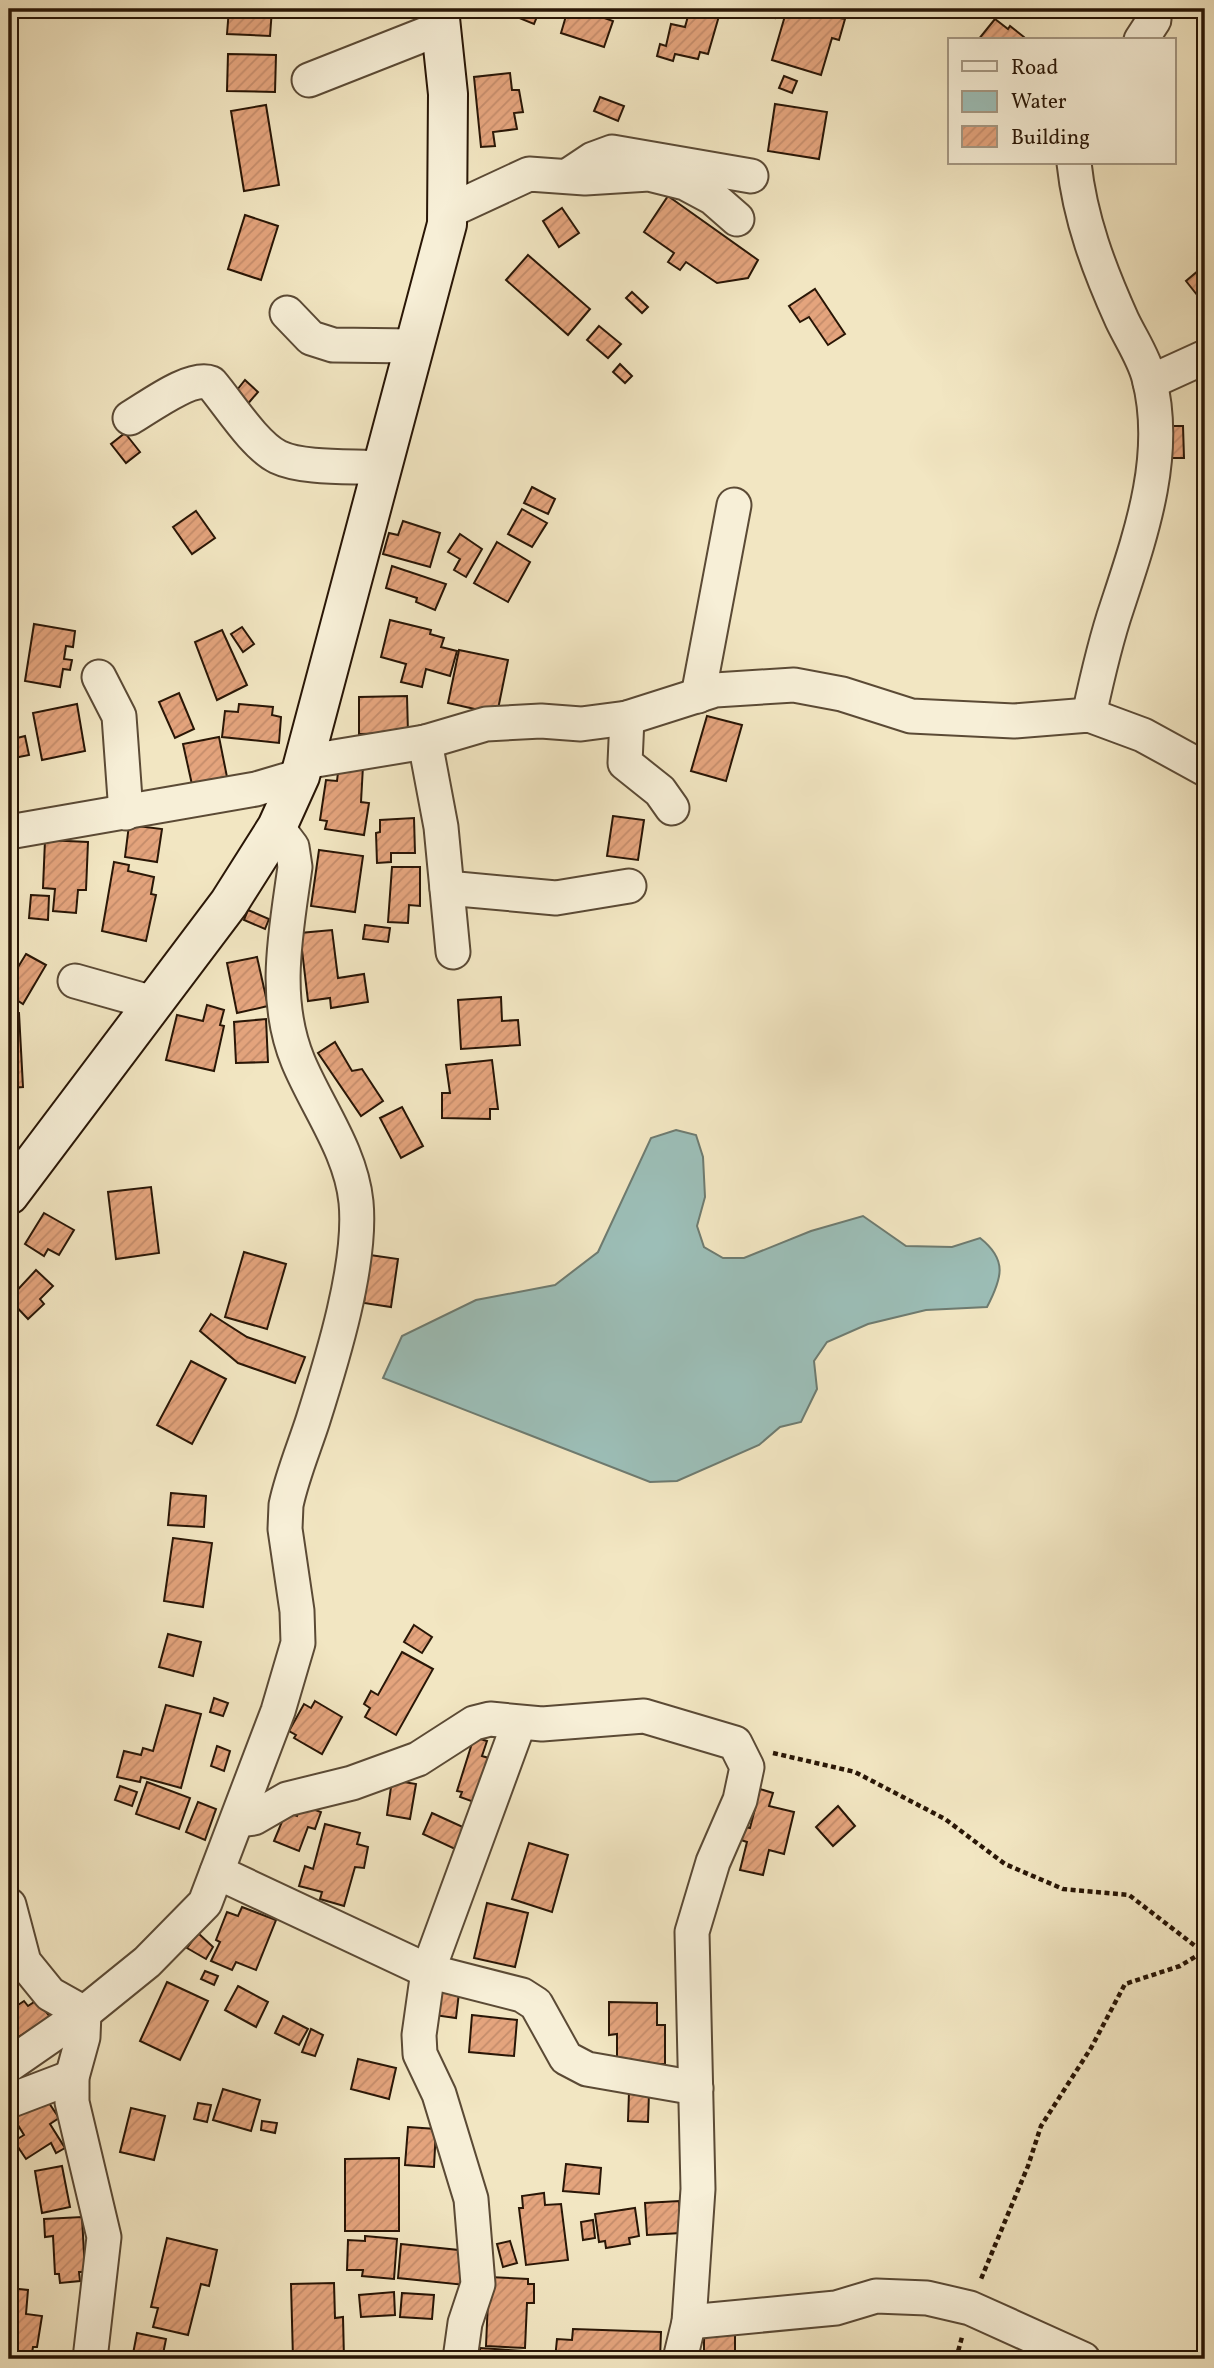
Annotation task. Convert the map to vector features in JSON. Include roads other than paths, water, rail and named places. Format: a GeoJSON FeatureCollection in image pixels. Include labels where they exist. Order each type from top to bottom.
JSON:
{"type":"FeatureCollection","features":[{"type":"Feature","properties":{"kind":"street"},"geometry":{"type":"LineString","coordinates":[[1142,38],[1154,20],[1153,9]]}},
{"type":"Feature","properties":{"kind":"street"},"geometry":{"type":"LineString","coordinates":[[9,1195],[229,903],[277,827],[302,769],[447,224],[448,94],[440,18],[309,80]]}},
{"type":"Feature","properties":{"kind":"street"},"geometry":{"type":"LineString","coordinates":[[568,176],[593,159],[612,152],[751,176]]}},
{"type":"Feature","properties":{"kind":"street"},"geometry":{"type":"LineString","coordinates":[[1074,164],[1090,247],[1150,382],[1154,401],[1155,452],[1149,498],[1138,549],[1100,664],[1089,715]]}},
{"type":"Feature","properties":{"kind":"street"},"geometry":{"type":"LineString","coordinates":[[447,212],[528,174],[586,178],[649,174],[685,183],[713,198],[737,219]]}},
{"type":"Feature","properties":{"kind":"street"},"geometry":{"type":"LineString","coordinates":[[287,313],[311,338],[333,345],[415,346]]}},
{"type":"Feature","properties":{"kind":"street"},"geometry":{"type":"LineString","coordinates":[[1150,382],[1205,358]]}},
{"type":"Feature","properties":{"kind":"street"},"geometry":{"type":"LineString","coordinates":[[130,418],[190,383],[203,380],[211,383],[263,446],[278,457],[298,462],[382,468]]}},
{"type":"Feature","properties":{"kind":"street"},"geometry":{"type":"LineString","coordinates":[[698,696],[734,505]]}},
{"type":"Feature","properties":{"kind":"street"},"geometry":{"type":"LineString","coordinates":[[99,677],[119,716],[126,813]]}},
{"type":"Feature","properties":{"kind":"street"},"geometry":{"type":"LineString","coordinates":[[9,832],[256,789],[302,769],[425,742],[486,724],[541,721],[581,724],[627,718],[715,690],[794,685],[842,694],[911,716],[1014,721],[1089,715],[1143,736],[1205,769]]}},
{"type":"Feature","properties":{"kind":"street"},"geometry":{"type":"LineString","coordinates":[[627,718],[625,763],[660,791],[672,808]]}},
{"type":"Feature","properties":{"kind":"street"},"geometry":{"type":"LineString","coordinates":[[425,742],[441,827],[453,952]]}},
{"type":"Feature","properties":{"kind":"street"},"geometry":{"type":"LineString","coordinates":[[9,2065],[84,2013],[147,1962],[205,1903],[239,1820],[278,1711],[298,1643],[297,1611],[285,1529],[286,1505],[333,1349],[352,1267],[356,1212],[349,1171],[297,1058],[288,1027],[282,994],[295,867],[292,847],[277,827]]}},
{"type":"Feature","properties":{"kind":"street"},"geometry":{"type":"LineString","coordinates":[[447,888],[556,898],[629,886]]}},
{"type":"Feature","properties":{"kind":"street"},"geometry":{"type":"LineString","coordinates":[[75,981],[153,1003]]}},
{"type":"Feature","properties":{"kind":"street"},"geometry":{"type":"LineString","coordinates":[[239,1820],[254,1818],[287,1799],[352,1783],[418,1759],[474,1723],[490,1719],[519,1723],[644,1716],[735,1744],[747,1767],[740,1800],[713,1861],[692,1932],[698,2189],[689,2322],[680,2359]]}},
{"type":"Feature","properties":{"kind":"street"},"geometry":{"type":"LineString","coordinates":[[460,2359],[465,2323],[478,2284],[471,2199],[439,2094],[420,2054],[419,2035],[428,1971],[519,1723]]}},
{"type":"Feature","properties":{"kind":"street"},"geometry":{"type":"LineString","coordinates":[[217,1872],[428,1971],[529,1999],[536,2004],[566,2058],[587,2069],[696,2088]]}},
{"type":"Feature","properties":{"kind":"street"},"geometry":{"type":"LineString","coordinates":[[9,1905],[24,1962],[50,1994],[84,2013]]}},
{"type":"Feature","properties":{"kind":"street"},"geometry":{"type":"LineString","coordinates":[[84,2013],[83,2036],[72,2077],[72,2102],[104,2237],[90,2359]]}},
{"type":"Feature","properties":{"kind":"street"},"geometry":{"type":"LineString","coordinates":[[9,2101],[72,2077]]}},
{"type":"Feature","properties":{"kind":"street"},"geometry":{"type":"LineString","coordinates":[[689,2322],[836,2308],[876,2295],[927,2298],[970,2308],[1083,2359]]}},
{"type":"Feature","properties":{"kind":"water"},"geometry":{"type":"Polygon","coordinates":[[[676,1130],[696,1135],[703,1157],[705,1197],[697,1226],[704,1247],[723,1258],[744,1258],[811,1231],[863,1216],[906,1246],[952,1247],[980,1238],[995,1254],[1000,1270],[987,1307],[926,1310],[868,1324],[827,1342],[814,1361],[817,1389],[801,1422],[780,1427],[759,1445],[677,1481],[650,1482],[383,1378],[402,1336],[476,1300],[555,1285],[598,1252],[651,1138],[676,1130]]]}}]}
